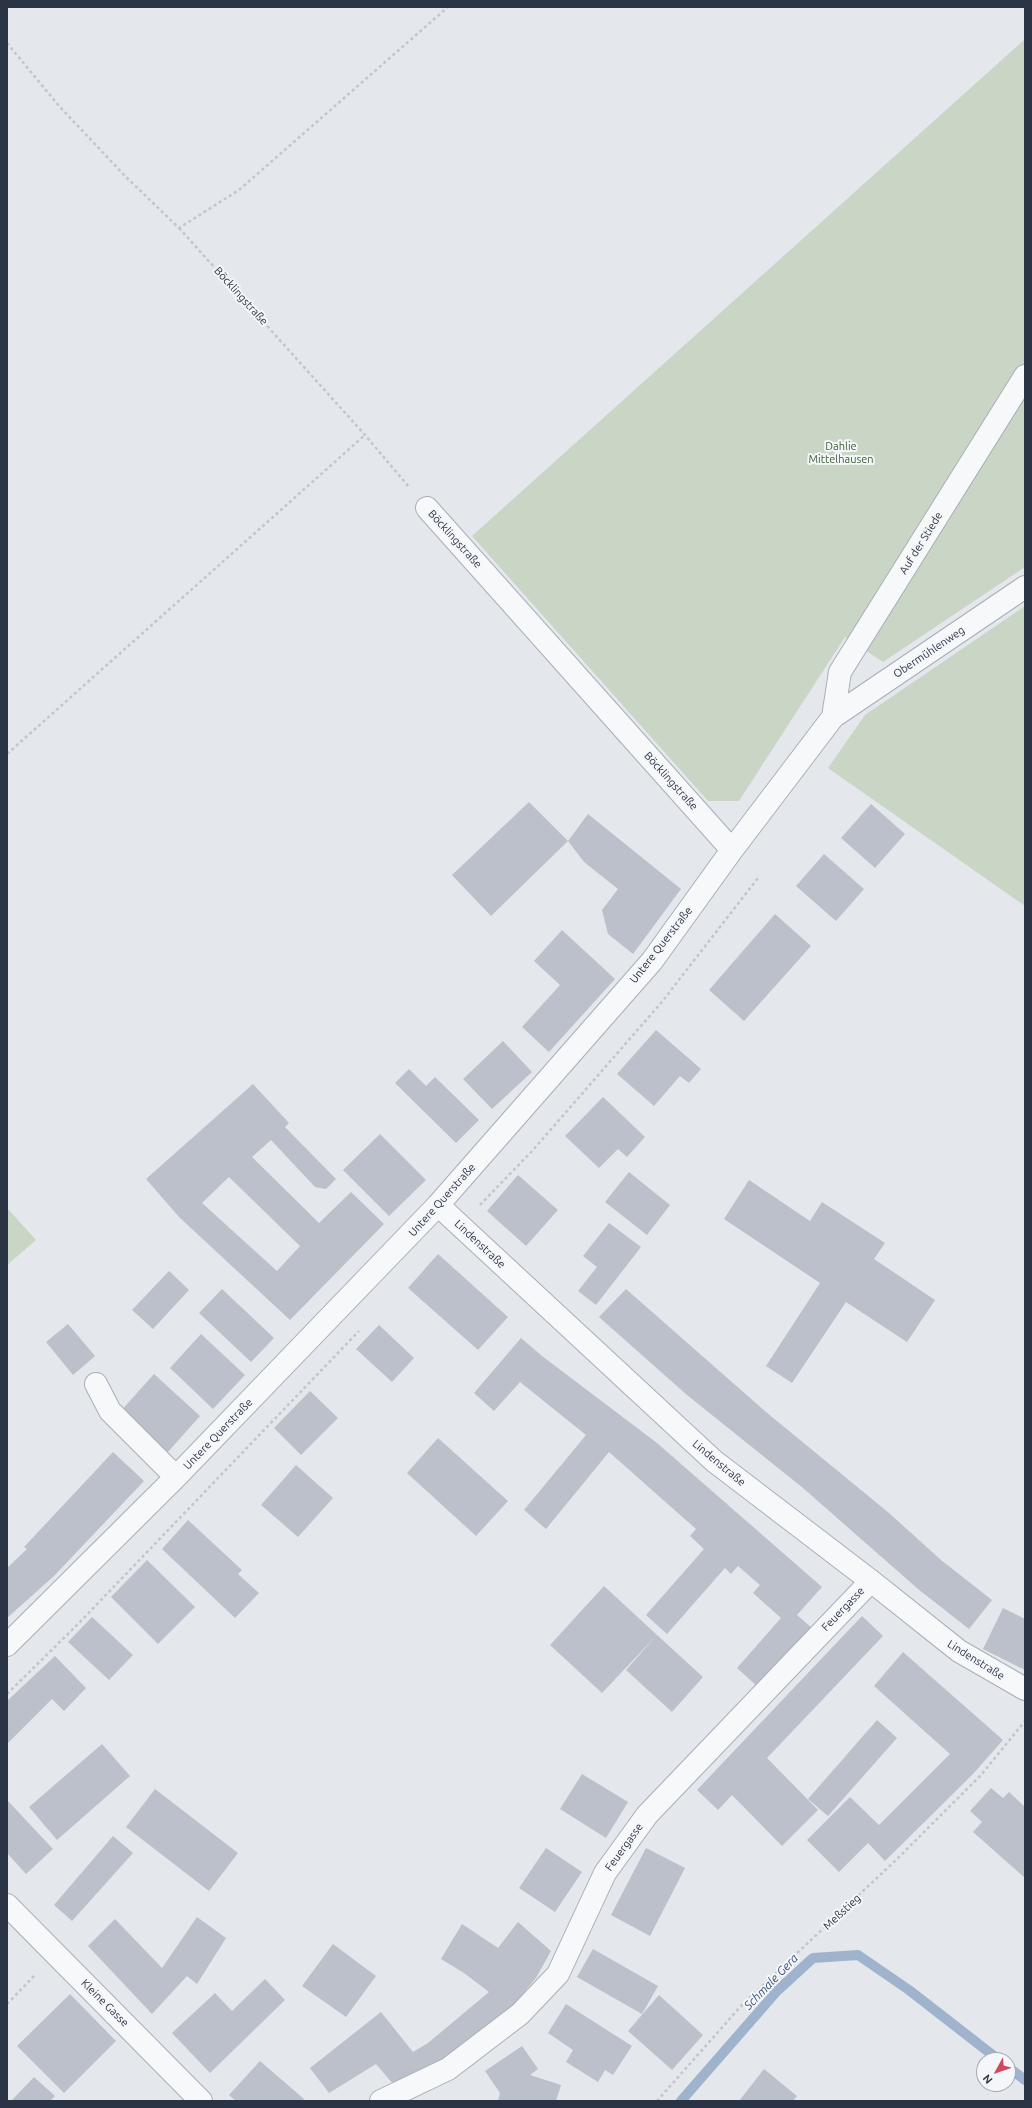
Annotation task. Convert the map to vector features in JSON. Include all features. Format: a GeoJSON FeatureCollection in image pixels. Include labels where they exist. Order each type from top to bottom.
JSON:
{"type":"FeatureCollection","features":[{"type":"Feature","properties":{"kind":"street","name":"Auf der Stiede"},"geometry":{"type":"LineString","coordinates":[[833,717],[840,672],[1025,376]]}},
{"type":"Feature","properties":{"kind":"street","name":"Böcklingstraße"},"geometry":{"type":"LineString","coordinates":[[427,508],[732,850]]}},
{"type":"Feature","properties":{"kind":"street","name":"Obermühlenweg"},"geometry":{"type":"LineString","coordinates":[[833,717],[1025,588]]}},
{"type":"Feature","properties":{"kind":"street","name":"Untere Querstraße"},"geometry":{"type":"LineString","coordinates":[[7,1645],[176,1477],[438,1205],[652,961],[732,850],[833,717]]}},
{"type":"Feature","properties":{"kind":"street","name":"Lindenstraße"},"geometry":{"type":"LineString","coordinates":[[438,1205],[714,1461],[871,1581],[959,1651],[1025,1689]]}},
{"type":"Feature","properties":{"kind":"street"},"geometry":{"type":"LineString","coordinates":[[96,1384],[110,1412],[176,1477]]}},
{"type":"Feature","properties":{"kind":"street","name":"Feuergasse"},"geometry":{"type":"LineString","coordinates":[[381,2101],[448,2068],[520,2014],[548,1985],[558,1974],[605,1873],[647,1815],[871,1581]]}},
{"type":"Feature","properties":{"kind":"street","name":"Kleine Gasse"},"geometry":{"type":"LineString","coordinates":[[7,1905],[202,2101]]}},
{"type":"Feature","properties":{"kind":"path"},"geometry":{"type":"LineString","coordinates":[[179,228],[239,190],[448,7]]}},
{"type":"Feature","properties":{"kind":"path","name":"Böcklingstraße"},"geometry":{"type":"LineString","coordinates":[[7,43],[59,106],[126,177],[179,228],[365,435],[427,508]]}},
{"type":"Feature","properties":{"kind":"path"},"geometry":{"type":"LineString","coordinates":[[7,754],[365,435]]}},
{"type":"Feature","properties":{"kind":"path"},"geometry":{"type":"LineString","coordinates":[[458,1225],[494,1192],[524,1160],[661,1003],[758,878]]}},
{"type":"Feature","properties":{"kind":"path"},"geometry":{"type":"LineString","coordinates":[[7,1694],[79,1623],[363,1326]]}},
{"type":"Feature","properties":{"kind":"path","name":"Meßstieg"},"geometry":{"type":"LineString","coordinates":[[657,2101],[741,2006],[897,1859],[981,1775],[1025,1721]]}},
{"type":"Feature","properties":{"kind":"path"},"geometry":{"type":"LineString","coordinates":[[7,2004],[56,1954]]}},
{"type":"Feature","properties":{"kind":"green space","name":"Dahlie Mittelhausen"},"geometry":{"type":"Polygon","coordinates":[[[1025,39],[1025,567],[883,662],[845,637],[739,801],[708,801],[472,536],[1025,39]]]}},
{"type":"Feature","properties":{"kind":"green space"},"geometry":{"type":"Polygon","coordinates":[[[1025,606],[1025,906],[828,768],[865,715],[1025,606]]]}},
{"type":"Feature","properties":{"kind":"green space"},"geometry":{"type":"Polygon","coordinates":[[[7,1208],[36,1240],[7,1265],[7,1208]]]}},
{"type":"Feature","properties":{"kind":"building"},"geometry":{"type":"Polygon","coordinates":[[[529,802],[568,841],[491,916],[452,875],[529,802]]]}},
{"type":"Feature","properties":{"kind":"building"},"geometry":{"type":"Polygon","coordinates":[[[871,804],[905,834],[875,868],[841,838],[871,804]]]}},
{"type":"Feature","properties":{"kind":"building"},"geometry":{"type":"Polygon","coordinates":[[[588,814],[681,889],[633,954],[608,934],[602,910],[618,889],[584,862],[568,841],[588,814]]]}},
{"type":"Feature","properties":{"kind":"building"},"geometry":{"type":"Polygon","coordinates":[[[824,854],[864,889],[836,921],[796,886],[824,854]]]}},
{"type":"Feature","properties":{"kind":"building"},"geometry":{"type":"Polygon","coordinates":[[[775,914],[811,946],[744,1021],[709,990],[775,914]]]}},
{"type":"Feature","properties":{"kind":"building"},"geometry":{"type":"Polygon","coordinates":[[[562,930],[615,979],[549,1052],[522,1027],[560,985],[534,961],[562,930]]]}},
{"type":"Feature","properties":{"kind":"building"},"geometry":{"type":"Polygon","coordinates":[[[656,1030],[701,1069],[689,1083],[680,1076],[654,1106],[617,1074],[656,1030]]]}},
{"type":"Feature","properties":{"kind":"building"},"geometry":{"type":"Polygon","coordinates":[[[503,1041],[532,1072],[492,1109],[463,1079],[503,1041]]]}},
{"type":"Feature","properties":{"kind":"building"},"geometry":{"type":"Polygon","coordinates":[[[409,1069],[426,1086],[435,1077],[479,1120],[456,1143],[395,1083],[409,1069]]]}},
{"type":"Feature","properties":{"kind":"building"},"geometry":{"type":"Polygon","coordinates":[[[253,1084],[289,1123],[285,1127],[336,1179],[326,1189],[315,1187],[271,1140],[252,1157],[319,1223],[351,1192],[384,1224],[290,1320],[179,1217],[146,1179],[253,1084]],[[229,1177],[202,1203],[277,1271],[300,1246],[229,1177]]]}},
{"type":"Feature","properties":{"kind":"building"},"geometry":{"type":"Polygon","coordinates":[[[603,1097],[645,1137],[627,1157],[618,1149],[599,1168],[565,1136],[603,1097]]]}},
{"type":"Feature","properties":{"kind":"building"},"geometry":{"type":"Polygon","coordinates":[[[380,1134],[426,1180],[389,1216],[343,1170],[380,1134]]]}},
{"type":"Feature","properties":{"kind":"building"},"geometry":{"type":"Polygon","coordinates":[[[629,1172],[670,1205],[647,1235],[605,1202],[629,1172]]]}},
{"type":"Feature","properties":{"kind":"building"},"geometry":{"type":"Polygon","coordinates":[[[518,1175],[558,1210],[526,1246],[487,1211],[518,1175]]]}},
{"type":"Feature","properties":{"kind":"building"},"geometry":{"type":"Polygon","coordinates":[[[749,1180],[810,1221],[822,1202],[885,1243],[874,1259],[935,1300],[907,1342],[846,1302],[792,1383],[766,1366],[820,1283],[724,1219],[749,1180]]]}},
{"type":"Feature","properties":{"kind":"building"},"geometry":{"type":"Polygon","coordinates":[[[609,1223],[641,1247],[596,1305],[578,1291],[597,1267],[583,1256],[609,1223]]]}},
{"type":"Feature","properties":{"kind":"building"},"geometry":{"type":"Polygon","coordinates":[[[438,1254],[508,1317],[478,1350],[408,1288],[438,1254]]]}},
{"type":"Feature","properties":{"kind":"building"},"geometry":{"type":"Polygon","coordinates":[[[169,1271],[189,1290],[153,1329],[132,1310],[169,1271]]]}},
{"type":"Feature","properties":{"kind":"building"},"geometry":{"type":"Polygon","coordinates":[[[222,1289],[274,1338],[251,1362],[199,1313],[222,1289]]]}},
{"type":"Feature","properties":{"kind":"building"},"geometry":{"type":"Polygon","coordinates":[[[626,1289],[766,1412],[889,1513],[941,1560],[992,1600],[969,1629],[918,1589],[803,1488],[687,1395],[599,1317],[626,1289]]]}},
{"type":"Feature","properties":{"kind":"building"},"geometry":{"type":"Polygon","coordinates":[[[68,1324],[95,1356],[73,1375],[46,1342],[68,1324]]]}},
{"type":"Feature","properties":{"kind":"building"},"geometry":{"type":"Polygon","coordinates":[[[379,1325],[414,1358],[392,1382],[356,1349],[379,1325]]]}},
{"type":"Feature","properties":{"kind":"building"},"geometry":{"type":"Polygon","coordinates":[[[201,1334],[245,1375],[213,1409],[170,1368],[201,1334]]]}},
{"type":"Feature","properties":{"kind":"building"},"geometry":{"type":"Polygon","coordinates":[[[521,1338],[542,1356],[657,1443],[822,1587],[797,1615],[812,1628],[759,1688],[737,1668],[781,1618],[753,1593],[760,1585],[738,1566],[731,1574],[725,1568],[667,1634],[646,1615],[704,1549],[690,1536],[696,1529],[609,1452],[546,1529],[524,1510],[586,1435],[520,1382],[494,1411],[474,1393],[521,1338]]]}},
{"type":"Feature","properties":{"kind":"building"},"geometry":{"type":"Polygon","coordinates":[[[154,1374],[200,1416],[167,1453],[120,1412],[154,1374]]]}},
{"type":"Feature","properties":{"kind":"building"},"geometry":{"type":"Polygon","coordinates":[[[310,1391],[338,1418],[301,1455],[274,1428],[310,1391]]]}},
{"type":"Feature","properties":{"kind":"building"},"geometry":{"type":"Polygon","coordinates":[[[438,1438],[508,1501],[476,1536],[407,1473],[438,1438]]]}},
{"type":"Feature","properties":{"kind":"building"},"geometry":{"type":"Polygon","coordinates":[[[113,1452],[144,1481],[54,1576],[7,1618],[7,1568],[27,1549],[24,1547],[113,1452]]]}},
{"type":"Feature","properties":{"kind":"building"},"geometry":{"type":"Polygon","coordinates":[[[296,1465],[333,1498],[298,1537],[261,1505],[296,1465]]]}},
{"type":"Feature","properties":{"kind":"building"},"geometry":{"type":"Polygon","coordinates":[[[188,1520],[242,1570],[238,1574],[259,1593],[235,1618],[162,1549],[188,1520]]]}},
{"type":"Feature","properties":{"kind":"building"},"geometry":{"type":"Polygon","coordinates":[[[147,1560],[195,1607],[158,1644],[111,1597],[147,1560]]]}},
{"type":"Feature","properties":{"kind":"building"},"geometry":{"type":"Polygon","coordinates":[[[604,1586],[657,1635],[602,1693],[550,1645],[604,1586]]]}},
{"type":"Feature","properties":{"kind":"building"},"geometry":{"type":"Polygon","coordinates":[[[1003,1608],[1025,1619],[1025,1670],[983,1649],[1003,1608]]]}},
{"type":"Feature","properties":{"kind":"building"},"geometry":{"type":"Polygon","coordinates":[[[862,1616],[883,1636],[767,1758],[818,1810],[782,1846],[732,1795],[718,1810],[697,1790],[862,1616]]]}},
{"type":"Feature","properties":{"kind":"building"},"geometry":{"type":"Polygon","coordinates":[[[92,1617],[133,1655],[109,1680],[68,1642],[92,1617]]]}},
{"type":"Feature","properties":{"kind":"building"},"geometry":{"type":"Polygon","coordinates":[[[657,1635],[703,1677],[672,1712],[626,1670],[657,1635]]]}},
{"type":"Feature","properties":{"kind":"building"},"geometry":{"type":"Polygon","coordinates":[[[903,1652],[1003,1740],[973,1774],[885,1861],[868,1843],[839,1872],[807,1840],[850,1797],[879,1825],[950,1754],[874,1686],[903,1652]]]}},
{"type":"Feature","properties":{"kind":"building"},"geometry":{"type":"Polygon","coordinates":[[[55,1656],[86,1688],[64,1711],[52,1699],[7,1744],[7,1701],[55,1656]]]}},
{"type":"Feature","properties":{"kind":"building"},"geometry":{"type":"Polygon","coordinates":[[[877,1720],[897,1738],[828,1816],[808,1799],[877,1720]]]}},
{"type":"Feature","properties":{"kind":"building"},"geometry":{"type":"Polygon","coordinates":[[[102,1744],[130,1776],[57,1840],[29,1807],[102,1744]]]}},
{"type":"Feature","properties":{"kind":"building"},"geometry":{"type":"Polygon","coordinates":[[[582,1774],[628,1802],[606,1838],[560,1809],[582,1774]]]}},
{"type":"Feature","properties":{"kind":"building"},"geometry":{"type":"Polygon","coordinates":[[[991,1788],[1003,1798],[1009,1792],[1025,1807],[1025,1878],[973,1832],[982,1822],[970,1811],[991,1788]]]}},
{"type":"Feature","properties":{"kind":"building"},"geometry":{"type":"Polygon","coordinates":[[[155,1789],[238,1853],[209,1891],[126,1827],[155,1789]]]}},
{"type":"Feature","properties":{"kind":"building"},"geometry":{"type":"Polygon","coordinates":[[[7,1800],[53,1849],[26,1874],[7,1853],[7,1800]]]}},
{"type":"Feature","properties":{"kind":"building"},"geometry":{"type":"Polygon","coordinates":[[[113,1836],[133,1853],[72,1921],[54,1905],[113,1836]]]}},
{"type":"Feature","properties":{"kind":"building"},"geometry":{"type":"Polygon","coordinates":[[[546,1848],[582,1872],[555,1912],[519,1888],[546,1848]]]}},
{"type":"Feature","properties":{"kind":"building"},"geometry":{"type":"Polygon","coordinates":[[[646,1848],[685,1868],[650,1936],[611,1915],[646,1848]]]}},
{"type":"Feature","properties":{"kind":"building"},"geometry":{"type":"Polygon","coordinates":[[[197,1917],[226,1938],[197,1984],[187,1976],[152,2014],[88,1946],[115,1919],[162,1968],[197,1917]]]}},
{"type":"Feature","properties":{"kind":"building"},"geometry":{"type":"Polygon","coordinates":[[[518,1922],[551,1951],[536,1978],[510,2009],[442,2062],[399,2091],[376,2064],[329,2093],[310,2068],[381,2012],[413,2052],[428,2043],[489,1992],[464,1973],[441,1959],[462,1924],[498,1948],[518,1922]]]}},
{"type":"Feature","properties":{"kind":"building"},"geometry":{"type":"Polygon","coordinates":[[[333,1944],[376,1976],[346,2017],[302,1986],[333,1944]]]}},
{"type":"Feature","properties":{"kind":"building"},"geometry":{"type":"Polygon","coordinates":[[[593,1949],[658,1986],[642,2014],[577,1977],[593,1949]]]}},
{"type":"Feature","properties":{"kind":"building"},"geometry":{"type":"Polygon","coordinates":[[[265,1979],[285,2000],[210,2073],[172,2033],[215,1993],[232,2011],[265,1979]]]}},
{"type":"Feature","properties":{"kind":"building"},"geometry":{"type":"Polygon","coordinates":[[[70,1994],[116,2041],[64,2093],[17,2046],[70,1994]]]}},
{"type":"Feature","properties":{"kind":"building"},"geometry":{"type":"Polygon","coordinates":[[[659,1995],[703,2035],[672,2070],[628,2031],[659,1995]]]}},
{"type":"Feature","properties":{"kind":"building"},"geometry":{"type":"Polygon","coordinates":[[[566,2004],[632,2046],[613,2075],[605,2070],[598,2082],[566,2062],[573,2050],[548,2033],[566,2004]]]}},
{"type":"Feature","properties":{"kind":"building"},"geometry":{"type":"Polygon","coordinates":[[[522,2046],[538,2069],[530,2075],[561,2085],[556,2101],[498,2101],[500,2093],[485,2071],[522,2046]]]}},
{"type":"Feature","properties":{"kind":"building"},"geometry":{"type":"Polygon","coordinates":[[[260,2061],[304,2099],[302,2101],[236,2101],[229,2095],[260,2061]]]}},
{"type":"Feature","properties":{"kind":"building"},"geometry":{"type":"Polygon","coordinates":[[[764,2069],[797,2096],[793,2101],[739,2101],[764,2069]]]}},
{"type":"Feature","properties":{"kind":"building"},"geometry":{"type":"Polygon","coordinates":[[[34,2077],[55,2096],[50,2101],[11,2101],[34,2077]]]}},
{"type":"Feature","properties":{"kind":"waterway","name":"Schmale Gera"},"geometry":{"type":"LineString","coordinates":[[681,2101],[777,1991],[813,1958],[858,1955],[909,1990],[989,2052]]}},
{"type":"Feature","properties":{"kind":"waterway","name":"Schmale Gera"},"geometry":{"type":"LineString","coordinates":[[1016,2073],[1025,2080]]}}]}
